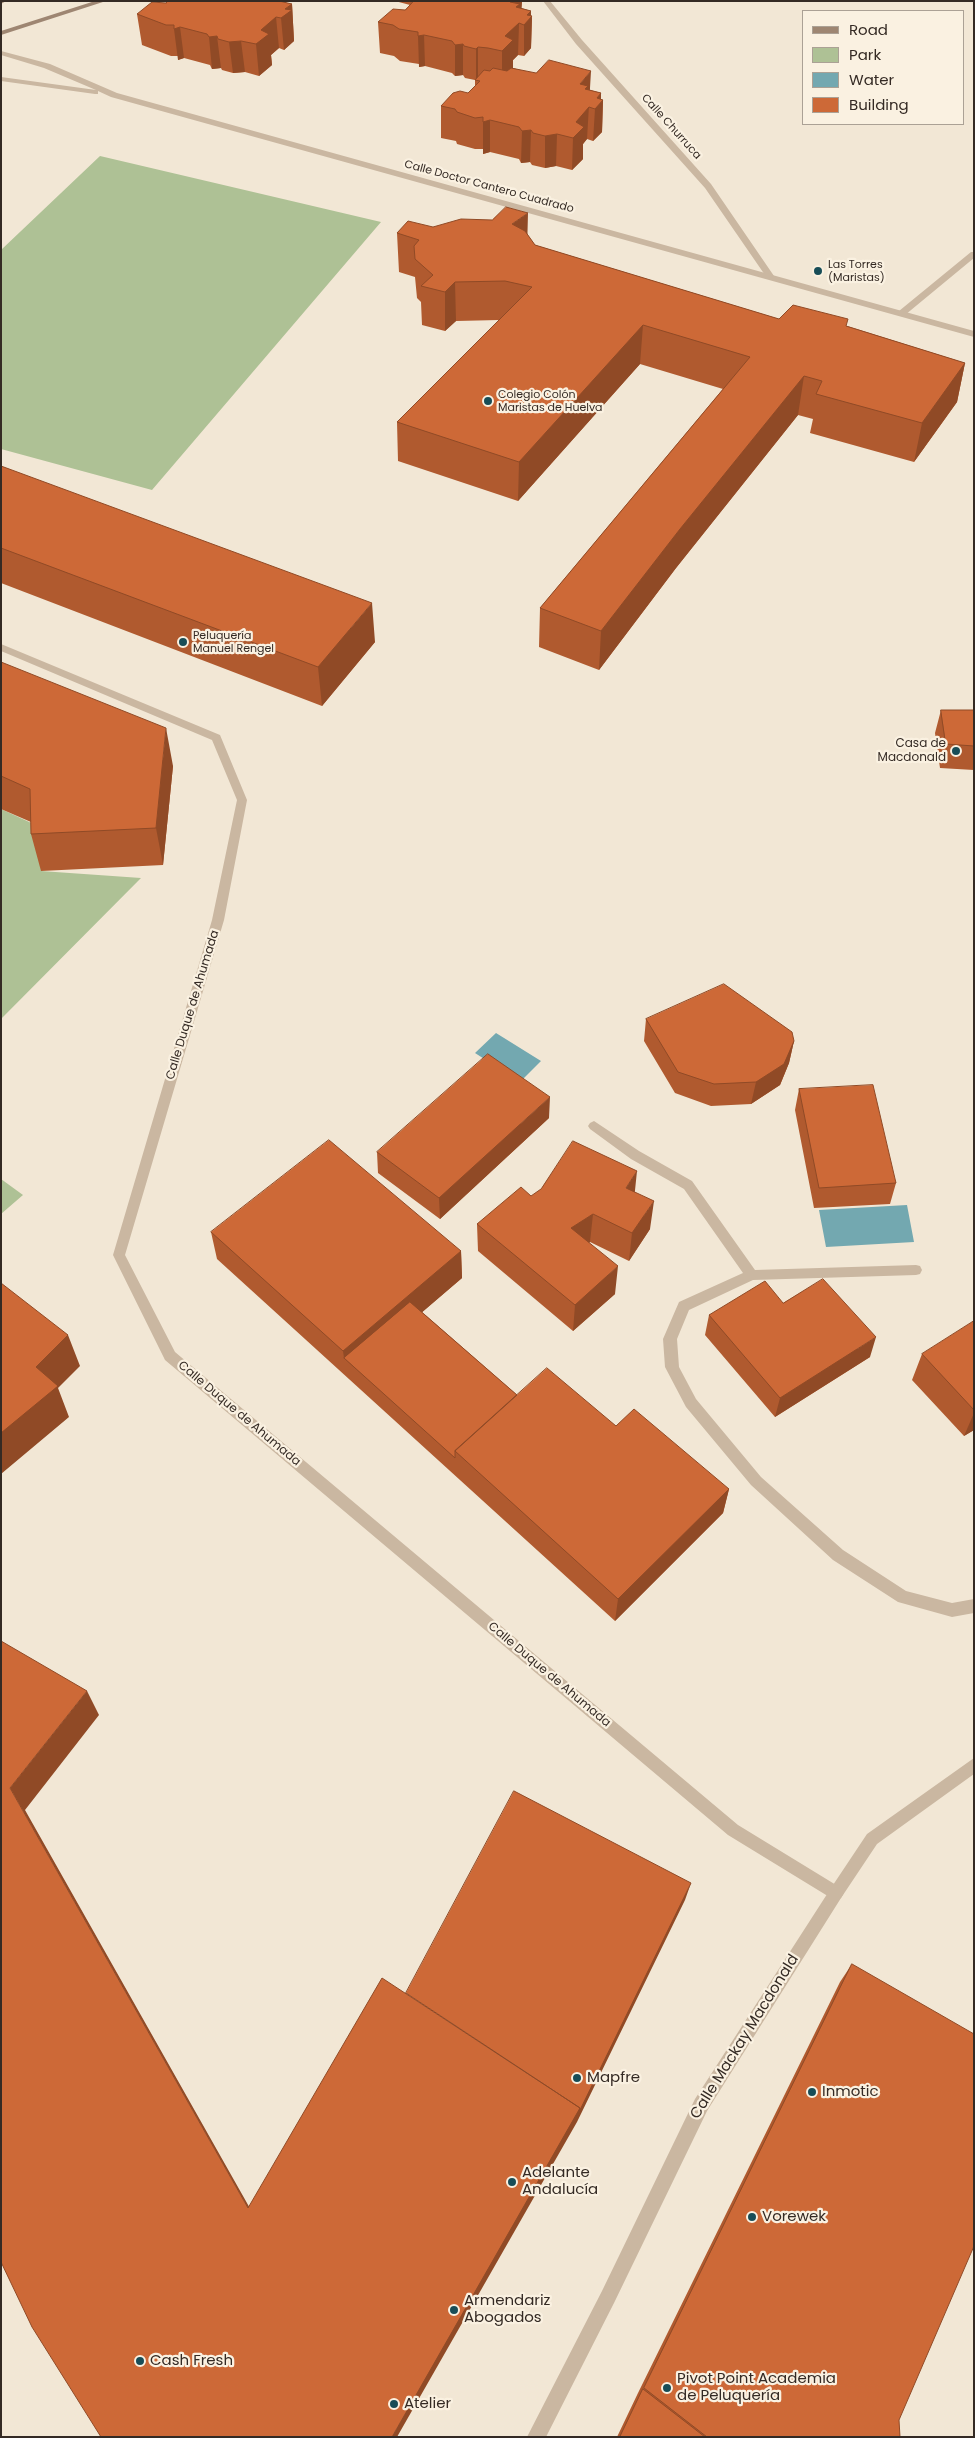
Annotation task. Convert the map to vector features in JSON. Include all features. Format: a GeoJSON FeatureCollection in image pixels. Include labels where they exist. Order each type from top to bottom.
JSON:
{"type":"FeatureCollection","features":[{"type":"Feature","properties":{"kind":"main road"},"geometry":{"type":"LineString","coordinates":[[1,33],[103,1]]}},
{"type":"Feature","properties":{"kind":"street","name":"Calle Churruca"},"geometry":{"type":"LineString","coordinates":[[546,1],[579,42],[708,186],[770,276]]}},
{"type":"Feature","properties":{"kind":"street","name":"Calle Doctor Cantero Cuadrado"},"geometry":{"type":"LineString","coordinates":[[1,53],[47,66],[114,95],[974,334]]}},
{"type":"Feature","properties":{"kind":"street"},"geometry":{"type":"LineString","coordinates":[[1,79],[114,95]]}},
{"type":"Feature","properties":{"kind":"street"},"geometry":{"type":"LineString","coordinates":[[902,313],[974,254]]}},
{"type":"Feature","properties":{"kind":"street","name":"Calle Duque de Ahumada"},"geometry":{"type":"LineString","coordinates":[[1,646],[216,738],[242,800],[218,920],[119,1254],[170,1356],[733,1830],[836,1893]]}},
{"type":"Feature","properties":{"kind":"street"},"geometry":{"type":"LineString","coordinates":[[594,1126],[635,1154],[688,1185],[752,1275]]}},
{"type":"Feature","properties":{"kind":"street"},"geometry":{"type":"LineString","coordinates":[[916,1270],[752,1275],[684,1306],[670,1339],[672,1367],[691,1403],[756,1481],[838,1555],[903,1597],[952,1610],[974,1606]]}},
{"type":"Feature","properties":{"kind":"street","name":"Calle Mackay Macdonald"},"geometry":{"type":"LineString","coordinates":[[536,2437],[608,2296],[701,2105],[836,1893],[872,1839],[974,1765]]}},
{"type":"Feature","properties":{"kind":"green space"},"geometry":{"type":"Polygon","coordinates":[[[100,156],[381,222],[152,490],[1,449],[1,250],[100,156]]]}},
{"type":"Feature","properties":{"kind":"green space"},"geometry":{"type":"Polygon","coordinates":[[[1,809],[40,827],[41,871],[141,878],[1,1019],[1,809]]]}},
{"type":"Feature","properties":{"kind":"green space"},"geometry":{"type":"Polygon","coordinates":[[[1,1179],[23,1195],[1,1214],[1,1179]]]}},
{"type":"Feature","properties":{"kind":"water"},"geometry":{"type":"Polygon","coordinates":[[[496,1033],[541,1061],[520,1082],[475,1053],[496,1033]]]}},
{"type":"Feature","properties":{"kind":"water"},"geometry":{"type":"Polygon","coordinates":[[[907,1205],[914,1242],[826,1247],[819,1210],[907,1205]]]}},
{"type":"Feature","properties":{"kind":"building"},"geometry":{"type":"Polygon","coordinates":[[[167,1],[279,1],[292,4],[285,9],[292,10],[281,18],[276,17],[261,30],[269,34],[256,44],[241,41],[229,42],[218,39],[217,36],[209,37],[207,34],[180,27],[174,29],[174,25],[166,25],[137,14],[152,2],[166,3],[167,1]]]}},
{"type":"Feature","properties":{"kind":"building"},"geometry":{"type":"Polygon","coordinates":[[[414,1],[510,1],[520,4],[516,7],[531,11],[527,15],[532,16],[524,25],[519,23],[505,36],[513,40],[502,51],[478,47],[476,49],[464,46],[463,44],[455,45],[452,41],[424,35],[418,36],[418,32],[399,29],[393,25],[378,22],[393,9],[405,10],[414,1]]]}},
{"type":"Feature","properties":{"kind":"building"},"geometry":{"type":"Polygon","coordinates":[[[549,60],[591,71],[580,84],[588,86],[585,89],[601,93],[597,98],[603,100],[595,109],[589,107],[576,122],[584,127],[573,138],[557,134],[545,136],[533,133],[531,130],[522,131],[519,127],[490,120],[483,122],[483,117],[475,118],[457,112],[455,109],[441,106],[453,93],[460,91],[468,93],[480,81],[475,80],[484,70],[490,71],[493,68],[507,71],[511,68],[536,73],[549,60]]]}},
{"type":"Feature","properties":{"kind":"building"},"geometry":{"type":"Polygon","coordinates":[[[506,207],[528,213],[512,224],[525,231],[535,245],[779,319],[793,305],[848,319],[846,326],[965,363],[922,423],[816,394],[822,381],[804,376],[680,529],[601,631],[540,608],[750,357],[643,325],[519,462],[397,422],[532,287],[505,281],[455,282],[445,292],[421,286],[433,275],[415,259],[414,246],[419,240],[397,233],[408,221],[433,227],[461,219],[492,220],[506,207]]]}},
{"type":"Feature","properties":{"kind":"building"},"geometry":{"type":"Polygon","coordinates":[[[1,466],[372,603],[318,667],[1,548],[1,466]]]}},
{"type":"Feature","properties":{"kind":"building"},"geometry":{"type":"Polygon","coordinates":[[[1,662],[166,728],[156,828],[31,834],[30,789],[1,776],[1,662]]]}},
{"type":"Feature","properties":{"kind":"building"},"geometry":{"type":"Polygon","coordinates":[[[941,710],[974,710],[974,746],[946,744],[941,710]]]}},
{"type":"Feature","properties":{"kind":"building"},"geometry":{"type":"Polygon","coordinates":[[[724,984],[792,1032],[794,1041],[784,1064],[756,1082],[714,1084],[678,1072],[646,1019],[724,984]]]}},
{"type":"Feature","properties":{"kind":"building"},"geometry":{"type":"Polygon","coordinates":[[[488,1054],[550,1097],[439,1198],[377,1152],[488,1054]]]}},
{"type":"Feature","properties":{"kind":"building"},"geometry":{"type":"Polygon","coordinates":[[[873,1085],[896,1183],[819,1188],[799,1089],[873,1085]]]}},
{"type":"Feature","properties":{"kind":"building"},"geometry":{"type":"Polygon","coordinates":[[[329,1140],[461,1251],[343,1351],[211,1232],[329,1140]]]}},
{"type":"Feature","properties":{"kind":"building"},"geometry":{"type":"Polygon","coordinates":[[[573,1141],[637,1171],[626,1188],[654,1201],[632,1233],[593,1214],[571,1228],[618,1266],[575,1305],[477,1224],[521,1187],[531,1196],[541,1189],[573,1141]]]}},
{"type":"Feature","properties":{"kind":"building"},"geometry":{"type":"Polygon","coordinates":[[[823,1279],[876,1337],[780,1398],[709,1315],[765,1281],[783,1303],[823,1279]]]}},
{"type":"Feature","properties":{"kind":"building"},"geometry":{"type":"Polygon","coordinates":[[[1,1283],[68,1335],[36,1367],[58,1386],[1,1433],[1,1283]]]}},
{"type":"Feature","properties":{"kind":"building"},"geometry":{"type":"Polygon","coordinates":[[[410,1302],[517,1395],[455,1451],[455,1458],[344,1358],[410,1302]]]}},
{"type":"Feature","properties":{"kind":"building"},"geometry":{"type":"Polygon","coordinates":[[[974,1321],[974,1410],[922,1354],[974,1321]]]}},
{"type":"Feature","properties":{"kind":"building"},"geometry":{"type":"Polygon","coordinates":[[[547,1368],[616,1426],[634,1409],[729,1489],[618,1599],[455,1451],[547,1368]]]}},
{"type":"Feature","properties":{"kind":"building"},"geometry":{"type":"Polygon","coordinates":[[[1,1641],[87,1691],[10,1788],[248,2208],[382,1978],[580,2108],[392,2437],[101,2437],[32,2327],[1,2262],[1,1641]]]}},
{"type":"Feature","properties":{"kind":"building"},"geometry":{"type":"Polygon","coordinates":[[[514,1791],[691,1883],[580,2110],[580,2108],[406,1993],[514,1791]]]}},
{"type":"Feature","properties":{"kind":"building"},"geometry":{"type":"Polygon","coordinates":[[[852,1964],[974,2034],[974,2246],[899,2420],[900,2437],[707,2437],[644,2388],[852,1964]]]}},
{"type":"Feature","properties":{"kind":"building"},"geometry":{"type":"Polygon","coordinates":[[[643,2389],[705,2437],[620,2437],[643,2389]]]}},
{"type":"Feature","properties":{"kind":"place","name":"Las Torres (Maristas)"},"geometry":{"type":"Point","coordinates":[818,271]}},
{"type":"Feature","properties":{"kind":"place","name":"Colegio Colón Maristas de Huelva"},"geometry":{"type":"Point","coordinates":[488,401]}},
{"type":"Feature","properties":{"kind":"place","name":"Peluquería Manuel Rengel"},"geometry":{"type":"Point","coordinates":[183,642]}},
{"type":"Feature","properties":{"kind":"place","name":"Casa de Macdonald"},"geometry":{"type":"Point","coordinates":[956,751]}},
{"type":"Feature","properties":{"kind":"place","name":"Mapfre"},"geometry":{"type":"Point","coordinates":[577,2078]}},
{"type":"Feature","properties":{"kind":"place","name":"Inmotic"},"geometry":{"type":"Point","coordinates":[812,2092]}},
{"type":"Feature","properties":{"kind":"place","name":"Adelante Andalucía"},"geometry":{"type":"Point","coordinates":[512,2182]}},
{"type":"Feature","properties":{"kind":"place","name":"Vorewek"},"geometry":{"type":"Point","coordinates":[752,2217]}},
{"type":"Feature","properties":{"kind":"place","name":"Armendariz Abogados"},"geometry":{"type":"Point","coordinates":[454,2310]}},
{"type":"Feature","properties":{"kind":"place","name":"Cash Fresh"},"geometry":{"type":"Point","coordinates":[140,2361]}},
{"type":"Feature","properties":{"kind":"place","name":"Pivot Point Academia de Peluquería"},"geometry":{"type":"Point","coordinates":[667,2388]}},
{"type":"Feature","properties":{"kind":"place","name":"Atelier"},"geometry":{"type":"Point","coordinates":[394,2404]}}]}
